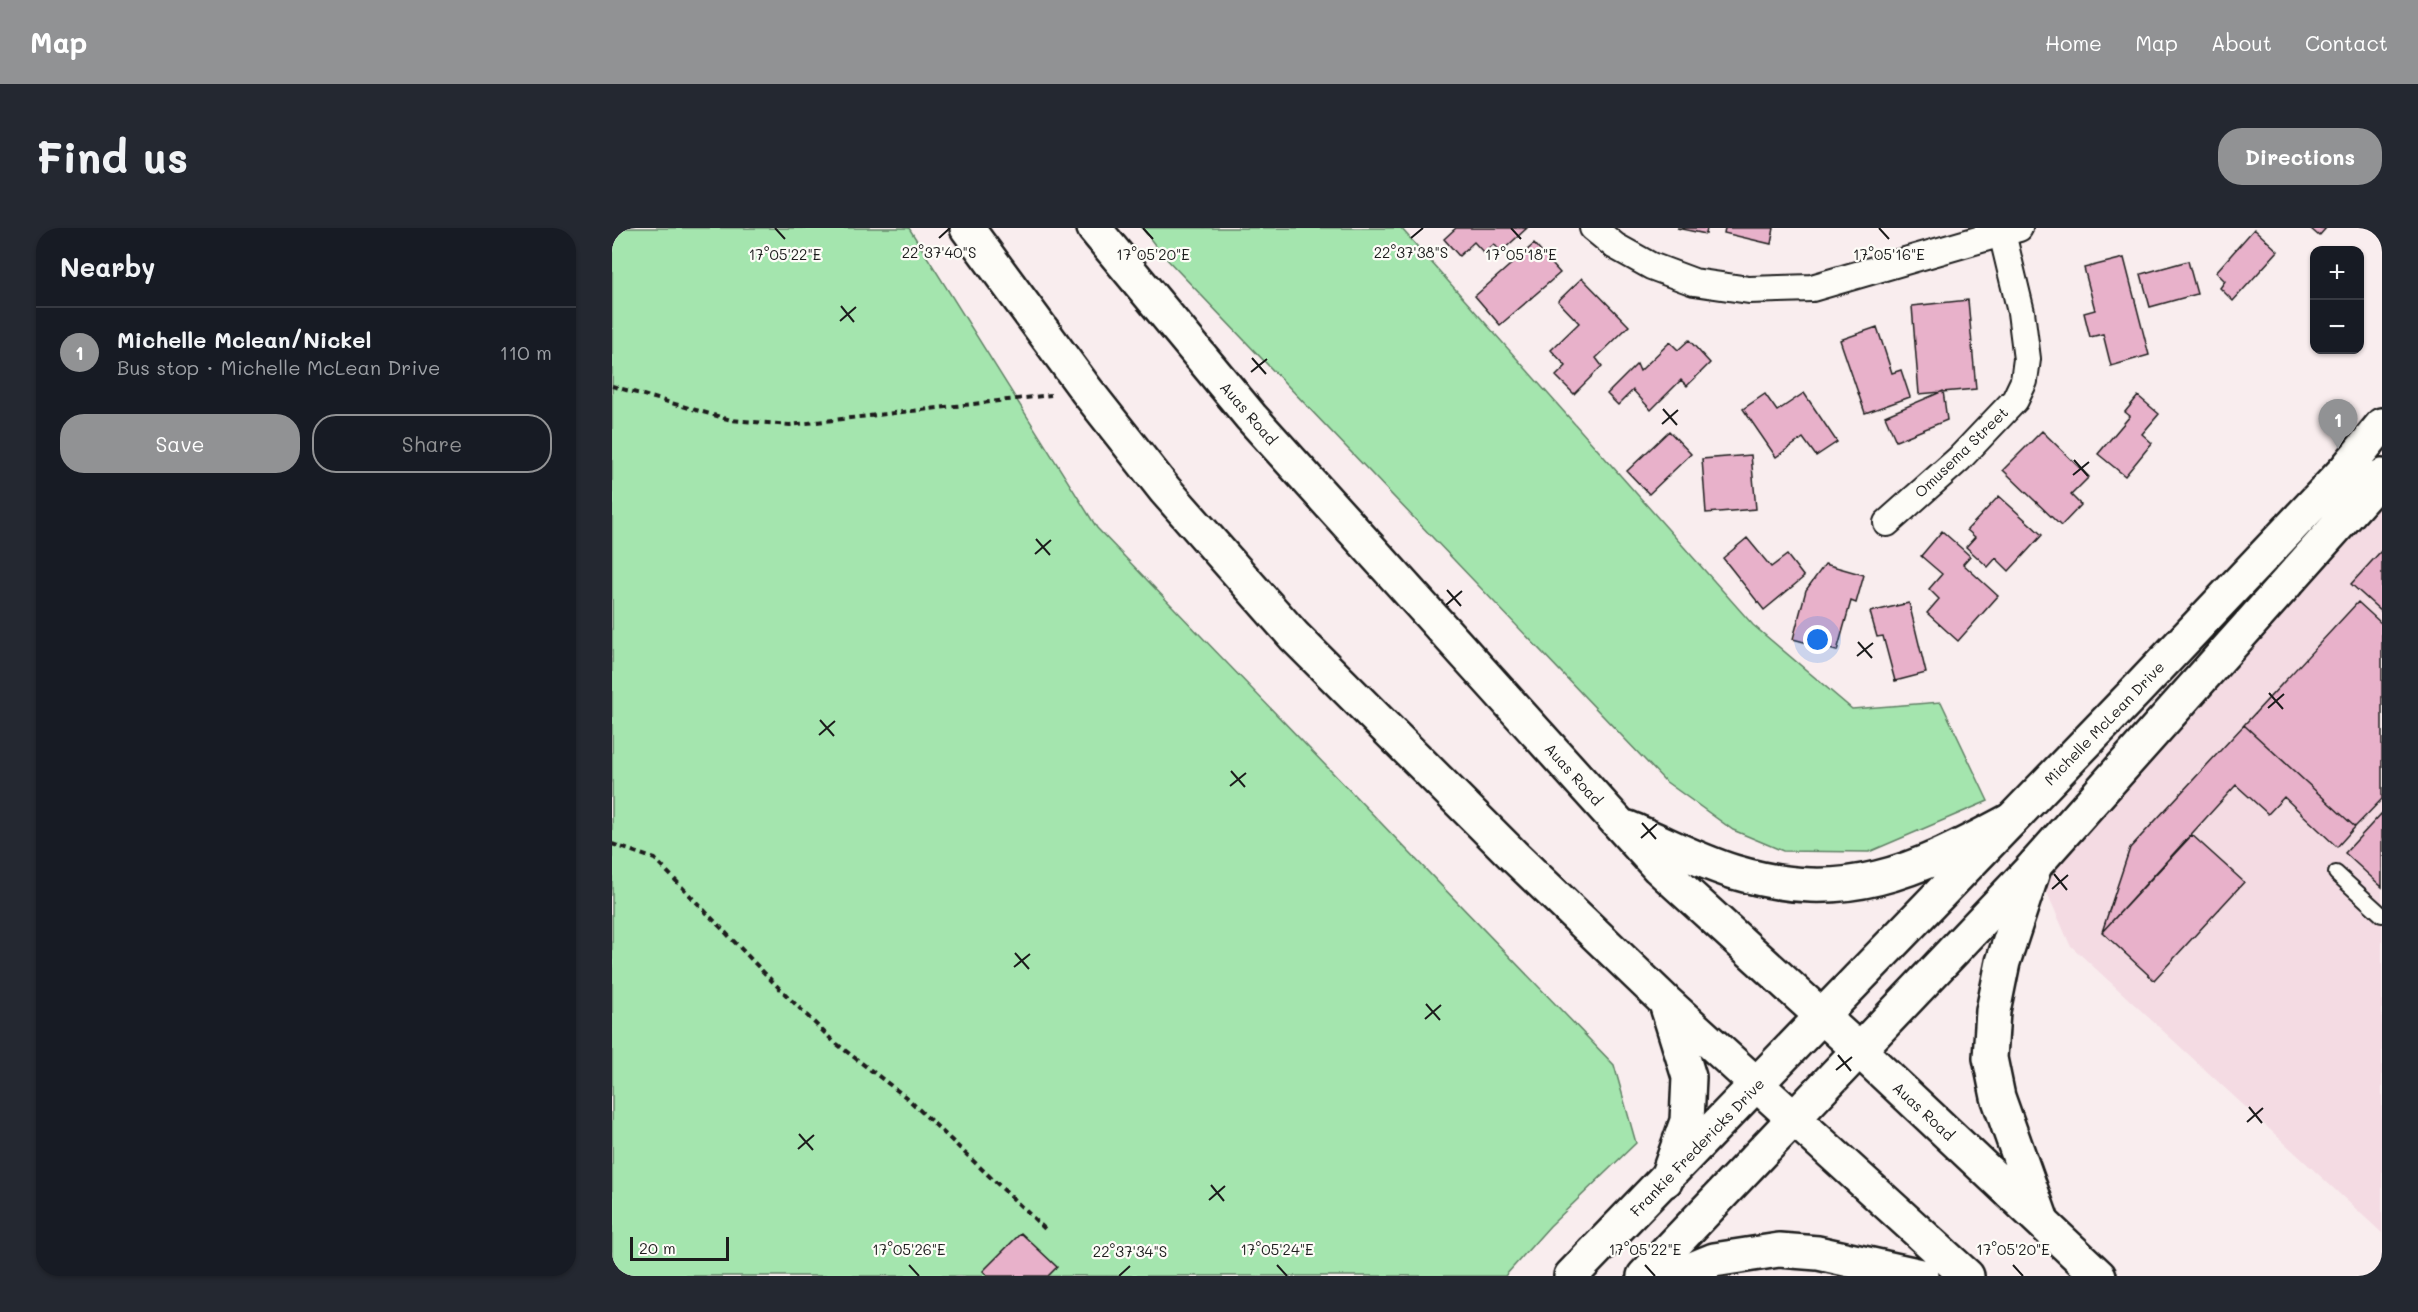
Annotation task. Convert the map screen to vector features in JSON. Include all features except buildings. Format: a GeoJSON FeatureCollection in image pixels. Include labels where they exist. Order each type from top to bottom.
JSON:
{"type":"FeatureCollection","features":[{"type":"Feature","properties":{"kind":"main road"},"geometry":{"type":"LineString","coordinates":[[967,228],[1087,391],[1165,490],[1294,636],[1517,859],[1665,1002],[1967,1276]]}},
{"type":"Feature","properties":{"kind":"main road","name":"Auas Road"},"geometry":{"type":"LineString","coordinates":[[1094,228],[1251,417],[1659,867],[1859,1050],[2099,1276]]}},
{"type":"Feature","properties":{"kind":"main road","name":"Michelle McLean Drive"},"geometry":{"type":"LineString","coordinates":[[1822,1017],[2346,469],[2382,425]]}},
{"type":"Feature","properties":{"kind":"main road"},"geometry":{"type":"LineString","coordinates":[[1644,1276],[2035,865],[2382,476]]}},
{"type":"Feature","properties":{"kind":"main road"},"geometry":{"type":"LineString","coordinates":[[1621,825],[1731,871],[1794,885],[1828,885],[1858,883],[1901,873],[2011,820]]}},
{"type":"Feature","properties":{"kind":"main road"},"geometry":{"type":"LineString","coordinates":[[2035,865],[2003,962],[1993,1011],[1990,1058],[1998,1097],[2042,1222]]}},
{"type":"Feature","properties":{"kind":"main road"},"geometry":{"type":"LineString","coordinates":[[1665,1002],[1689,1077],[1687,1121],[1666,1180]]}},
{"type":"Feature","properties":{"kind":"main road","name":"Frankie Fredericks Drive"},"geometry":{"type":"LineString","coordinates":[[1570,1276],[1666,1180],[1822,1017]]}},
{"type":"Feature","properties":{"kind":"main road"},"geometry":{"type":"LineString","coordinates":[[1675,1276],[1714,1260],[1779,1250],[1818,1253],[1922,1276]]}},
{"type":"Feature","properties":{"kind":"street"},"geometry":{"type":"LineString","coordinates":[[1593,228],[1615,246],[1651,266],[1694,282],[1749,290],[1812,288],[2011,230]]}},
{"type":"Feature","properties":{"kind":"street","name":"Omusema Street"},"geometry":{"type":"LineString","coordinates":[[1887,523],[1959,459],[2015,400],[2024,381],[2027,359],[2011,230]]}},
{"type":"Feature","properties":{"kind":"lane"},"geometry":{"type":"LineString","coordinates":[[2336,873],[2382,915]]}},
{"type":"Feature","properties":{"kind":"path"},"geometry":{"type":"LineString","coordinates":[[612,386],[731,420],[790,426],[1087,391]]}},
{"type":"Feature","properties":{"kind":"path"},"geometry":{"type":"LineString","coordinates":[[612,844],[655,859],[833,1041],[907,1098],[1045,1229]]}},
{"type":"Feature","properties":{"kind":"shaded area"},"geometry":{"type":"Polygon","coordinates":[[[2382,479],[2382,1233],[2070,945],[2035,865],[2382,479]]]}},
{"type":"Feature","properties":{"kind":"green space"},"geometry":{"type":"Polygon","coordinates":[[[612,228],[909,228],[1097,528],[1614,1065],[1636,1143],[1550,1226],[1505,1276],[612,1276],[612,228]]]}},
{"type":"Feature","properties":{"kind":"green space"},"geometry":{"type":"Polygon","coordinates":[[[1142,228],[1401,228],[1753,625],[1852,709],[1941,702],[1988,801],[1869,852],[1783,851],[1733,830],[1665,781],[1161,253],[1142,228]]]}},
{"type":"Feature","properties":{"kind":"place","name":"Michelle Mclean/Nickel"},"geometry":{"type":"Point","coordinates":[2338,449]}}]}
